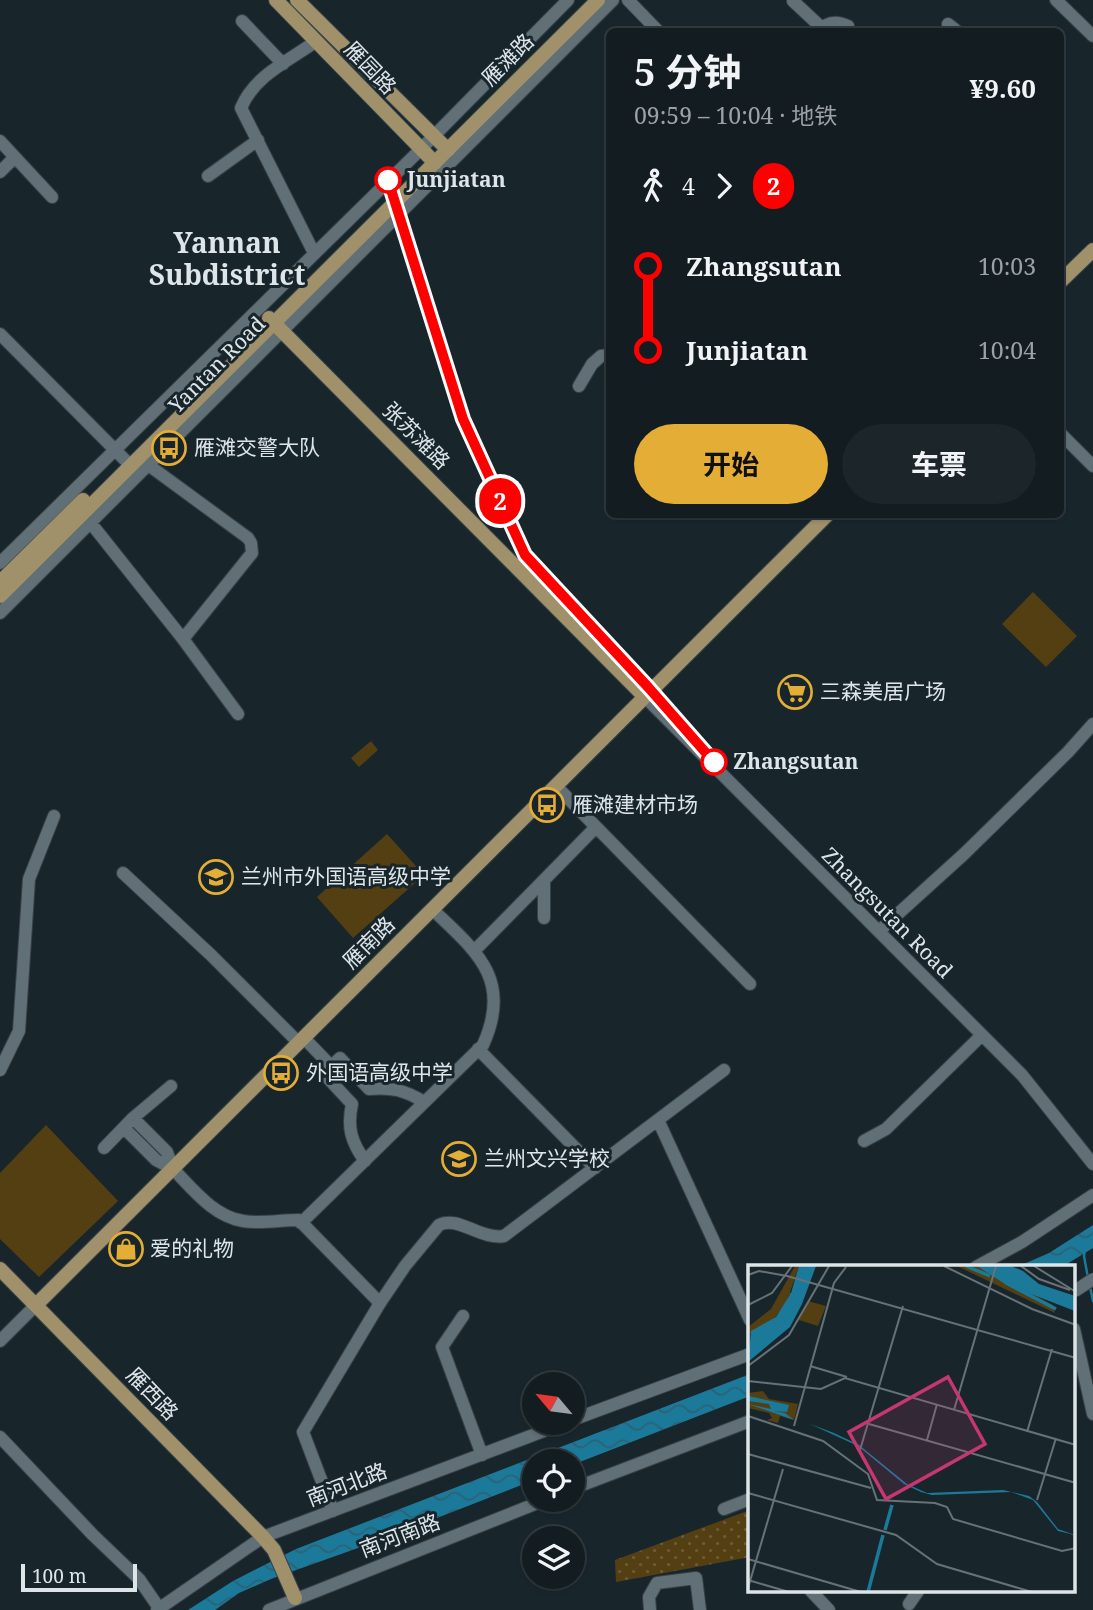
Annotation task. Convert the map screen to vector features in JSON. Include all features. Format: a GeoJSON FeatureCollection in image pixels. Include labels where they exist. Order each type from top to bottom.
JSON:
{"type":"FeatureCollection","features":[{"type":"Feature","properties":{"kind":"main road","name":"雁园路"},"geometry":{"type":"LineString","coordinates":[[276,0],[431,161]]}},
{"type":"Feature","properties":{"kind":"main road","name":"雁园路"},"geometry":{"type":"LineString","coordinates":[[297,0],[442,142]]}},
{"type":"Feature","properties":{"kind":"main road","name":"Yantan Road"},"geometry":{"type":"LineString","coordinates":[[0,582],[4,565],[124,458],[271,320],[431,161],[442,142],[585,0]]}},
{"type":"Feature","properties":{"kind":"main road","name":"雁滩路"},"geometry":{"type":"LineString","coordinates":[[442,142],[598,0]]}},
{"type":"Feature","properties":{"kind":"main road"},"geometry":{"type":"LineString","coordinates":[[1064,278],[1093,250]]}},
{"type":"Feature","properties":{"kind":"main road","name":"张苏滩路"},"geometry":{"type":"LineString","coordinates":[[271,320],[645,697]]}},
{"type":"Feature","properties":{"kind":"main road","name":"Yantan Road"},"geometry":{"type":"LineString","coordinates":[[0,596],[124,458]]}},
{"type":"Feature","properties":{"kind":"main road","name":"雁南路"},"geometry":{"type":"LineString","coordinates":[[36,1305],[824,518]]}},
{"type":"Feature","properties":{"kind":"main road","name":"雁西路"},"geometry":{"type":"LineString","coordinates":[[0,1269],[263,1537],[274,1550],[295,1598]]}},
{"type":"Feature","properties":{"kind":"street","name":"Yantan Road"},"geometry":{"type":"LineString","coordinates":[[431,161],[442,142],[568,0]]}},
{"type":"Feature","properties":{"kind":"street","name":"Yantan Road"},"geometry":{"type":"LineString","coordinates":[[0,613],[147,464],[271,320],[314,253],[431,161],[613,0]]}},
{"type":"Feature","properties":{"kind":"street"},"geometry":{"type":"LineString","coordinates":[[628,0],[655,28]]}},
{"type":"Feature","properties":{"kind":"street"},"geometry":{"type":"LineString","coordinates":[[1056,0],[1093,36]]}},
{"type":"Feature","properties":{"kind":"street"},"geometry":{"type":"LineString","coordinates":[[793,1],[818,28]]}},
{"type":"Feature","properties":{"kind":"street"},"geometry":{"type":"LineString","coordinates":[[242,21],[283,64]]}},
{"type":"Feature","properties":{"kind":"street"},"geometry":{"type":"LineString","coordinates":[[824,28],[835,22],[848,26]]}},
{"type":"Feature","properties":{"kind":"street"},"geometry":{"type":"LineString","coordinates":[[314,253],[241,108],[246,97],[272,68],[283,64],[315,42]]}},
{"type":"Feature","properties":{"kind":"street"},"geometry":{"type":"LineString","coordinates":[[208,176],[258,140]]}},
{"type":"Feature","properties":{"kind":"street"},"geometry":{"type":"LineString","coordinates":[[0,141],[52,197]]}},
{"type":"Feature","properties":{"kind":"street"},"geometry":{"type":"LineString","coordinates":[[0,172],[15,157]]}},
{"type":"Feature","properties":{"kind":"street"},"geometry":{"type":"LineString","coordinates":[[0,334],[124,458]]}},
{"type":"Feature","properties":{"kind":"street"},"geometry":{"type":"LineString","coordinates":[[579,386],[592,365],[601,356],[606,355]]}},
{"type":"Feature","properties":{"kind":"street"},"geometry":{"type":"LineString","coordinates":[[1064,437],[1093,466]]}},
{"type":"Feature","properties":{"kind":"street"},"geometry":{"type":"LineString","coordinates":[[147,464],[248,538],[253,547],[252,553],[231,582],[183,639]]}},
{"type":"Feature","properties":{"kind":"street"},"geometry":{"type":"LineString","coordinates":[[90,522],[183,639],[238,714]]}},
{"type":"Feature","properties":{"kind":"street","name":"Zhangsutan Road"},"geometry":{"type":"LineString","coordinates":[[645,697],[1022,1075],[1093,1164]]}},
{"type":"Feature","properties":{"kind":"street"},"geometry":{"type":"LineString","coordinates":[[879,932],[972,846],[1093,724]]}},
{"type":"Feature","properties":{"kind":"street"},"geometry":{"type":"LineString","coordinates":[[556,786],[750,984]]}},
{"type":"Feature","properties":{"kind":"street"},"geometry":{"type":"LineString","coordinates":[[0,1070],[19,1031],[29,879],[54,816]]}},
{"type":"Feature","properties":{"kind":"street"},"geometry":{"type":"LineString","coordinates":[[475,950],[596,827]]}},
{"type":"Feature","properties":{"kind":"street"},"geometry":{"type":"LineString","coordinates":[[123,873],[331,1066]]}},
{"type":"Feature","properties":{"kind":"street"},"geometry":{"type":"LineString","coordinates":[[544,880],[544,918]]}},
{"type":"Feature","properties":{"kind":"street"},"geometry":{"type":"LineString","coordinates":[[301,1223],[483,1045],[492,1025],[490,975],[475,950],[432,909]]}},
{"type":"Feature","properties":{"kind":"street"},"geometry":{"type":"LineString","coordinates":[[864,1141],[886,1129],[982,1035]]}},
{"type":"Feature","properties":{"kind":"street"},"geometry":{"type":"LineString","coordinates":[[478,1049],[595,1168]]}},
{"type":"Feature","properties":{"kind":"street"},"geometry":{"type":"LineString","coordinates":[[365,1161],[355,1149],[350,1134],[352,1104],[324,1074],[331,1066],[340,1058],[369,1089],[398,1089],[424,1102]]}},
{"type":"Feature","properties":{"kind":"street"},"geometry":{"type":"LineString","coordinates":[[333,1511],[303,1432],[380,1303],[405,1266],[439,1225],[445,1221],[486,1236],[504,1237],[724,1070]]}},
{"type":"Feature","properties":{"kind":"street"},"geometry":{"type":"LineString","coordinates":[[104,1149],[171,1086]]}},
{"type":"Feature","properties":{"kind":"street"},"geometry":{"type":"LineString","coordinates":[[658,1121],[748,1316]]}},
{"type":"Feature","properties":{"kind":"street"},"geometry":{"type":"LineString","coordinates":[[129,1123],[156,1160],[173,1168],[213,1208],[229,1217],[245,1221],[299,1220],[380,1303]]}},
{"type":"Feature","properties":{"kind":"street"},"geometry":{"type":"LineString","coordinates":[[980,1265],[1022,1242],[1093,1195]]}},
{"type":"Feature","properties":{"kind":"street"},"geometry":{"type":"LineString","coordinates":[[1076,1290],[1093,1279]]}},
{"type":"Feature","properties":{"kind":"street","name":"雁南路"},"geometry":{"type":"LineString","coordinates":[[0,1341],[36,1305]]}},
{"type":"Feature","properties":{"kind":"street"},"geometry":{"type":"LineString","coordinates":[[463,1316],[442,1347],[482,1455]]}},
{"type":"Feature","properties":{"kind":"street"},"geometry":{"type":"LineString","coordinates":[[1076,1338],[1093,1415]]}},
{"type":"Feature","properties":{"kind":"street"},"geometry":{"type":"LineString","coordinates":[[585,1415],[748,1355]]}},
{"type":"Feature","properties":{"kind":"street"},"geometry":{"type":"LineString","coordinates":[[585,1484],[748,1422]]}},
{"type":"Feature","properties":{"kind":"street","name":"南河北路"},"geometry":{"type":"LineString","coordinates":[[158,1609],[263,1537],[534,1435]]}},
{"type":"Feature","properties":{"kind":"street"},"geometry":{"type":"LineString","coordinates":[[0,1437],[93,1535],[140,1580],[158,1609]]}},
{"type":"Feature","properties":{"kind":"street"},"geometry":{"type":"LineString","coordinates":[[724,1509],[748,1500]]}},
{"type":"Feature","properties":{"kind":"street","name":"南河南路"},"geometry":{"type":"LineString","coordinates":[[269,1610],[522,1509]]}},
{"type":"Feature","properties":{"kind":"street"},"geometry":{"type":"LineString","coordinates":[[650,1610],[649,1597],[657,1583],[696,1578],[700,1610]]}},
{"type":"Feature","properties":{"kind":"street"},"geometry":{"type":"LineString","coordinates":[[812,1592],[829,1610]]}},
{"type":"Feature","properties":{"kind":"street"},"geometry":{"type":"LineString","coordinates":[[909,1604],[917,1592]]}},
{"type":"Feature","properties":{"kind":"shaded area"},"geometry":{"type":"Polygon","coordinates":[[[1033,592],[1077,636],[1046,667],[1002,624],[1033,592]]]}},
{"type":"Feature","properties":{"kind":"shaded area"},"geometry":{"type":"Polygon","coordinates":[[[371,741],[378,750],[359,767],[351,758],[371,741]]]}},
{"type":"Feature","properties":{"kind":"shaded area"},"geometry":{"type":"Polygon","coordinates":[[[387,834],[424,875],[353,938],[317,897],[387,834]]]}},
{"type":"Feature","properties":{"kind":"shaded area"},"geometry":{"type":"Polygon","coordinates":[[[46,1125],[118,1201],[39,1277],[0,1239],[0,1173],[46,1125]]]}},
{"type":"Feature","properties":{"kind":"shaded area"},"geometry":{"type":"Polygon","coordinates":[[[748,1511],[748,1557],[616,1582],[615,1560],[748,1511]]]}},
{"type":"Feature","properties":{"kind":"water"},"geometry":{"type":"Polygon","coordinates":[[[1093,1225],[1093,1248],[1065,1265],[1022,1265],[1049,1253],[1093,1225]]]}},
{"type":"Feature","properties":{"kind":"water"},"geometry":{"type":"Polygon","coordinates":[[[748,1375],[748,1397],[585,1460],[585,1449],[555,1449],[748,1375]]]}},
{"type":"Feature","properties":{"kind":"water"},"geometry":{"type":"Polygon","coordinates":[[[522,1462],[522,1485],[271,1579],[239,1593],[215,1610],[188,1610],[233,1581],[296,1549],[522,1462]]]}},
{"type":"Feature","properties":{"kind":"waterway"},"geometry":{"type":"LineString","coordinates":[[1085,1250],[1088,1278]]}},
{"type":"Feature","properties":{"kind":"waterway"},"geometry":{"type":"LineString","coordinates":[[1090,1287],[1093,1301]]}},
{"type":"Feature","properties":{"kind":"metro line","name":"2"},"geometry":{"type":"LineString","coordinates":[[388,180],[463,419],[525,555],[714,762]]}},
{"type":"Feature","properties":{"kind":"place","name":"Junjiatan"},"geometry":{"type":"Point","coordinates":[388,180]}},
{"type":"Feature","properties":{"kind":"place","name":"雁滩交警大队"},"geometry":{"type":"Point","coordinates":[169,448]}},
{"type":"Feature","properties":{"kind":"place","name":"三森美居广场"},"geometry":{"type":"Point","coordinates":[795,692]}},
{"type":"Feature","properties":{"kind":"place","name":"Zhangsutan"},"geometry":{"type":"Point","coordinates":[714,762]}},
{"type":"Feature","properties":{"kind":"place","name":"雁滩建材市场"},"geometry":{"type":"Point","coordinates":[547,805]}},
{"type":"Feature","properties":{"kind":"place","name":"兰州市外国语高级中学"},"geometry":{"type":"Point","coordinates":[216,877]}},
{"type":"Feature","properties":{"kind":"place","name":"外国语高级中学"},"geometry":{"type":"Point","coordinates":[281,1073]}},
{"type":"Feature","properties":{"kind":"place","name":"兰州文兴学校"},"geometry":{"type":"Point","coordinates":[459,1159]}},
{"type":"Feature","properties":{"kind":"place","name":"爱的礼物"},"geometry":{"type":"Point","coordinates":[126,1249]}},
{"type":"Feature","properties":{"kind":"district","name":"Yannan Subdistrict"},"geometry":{"type":"Point","coordinates":[227,259]}}]}
